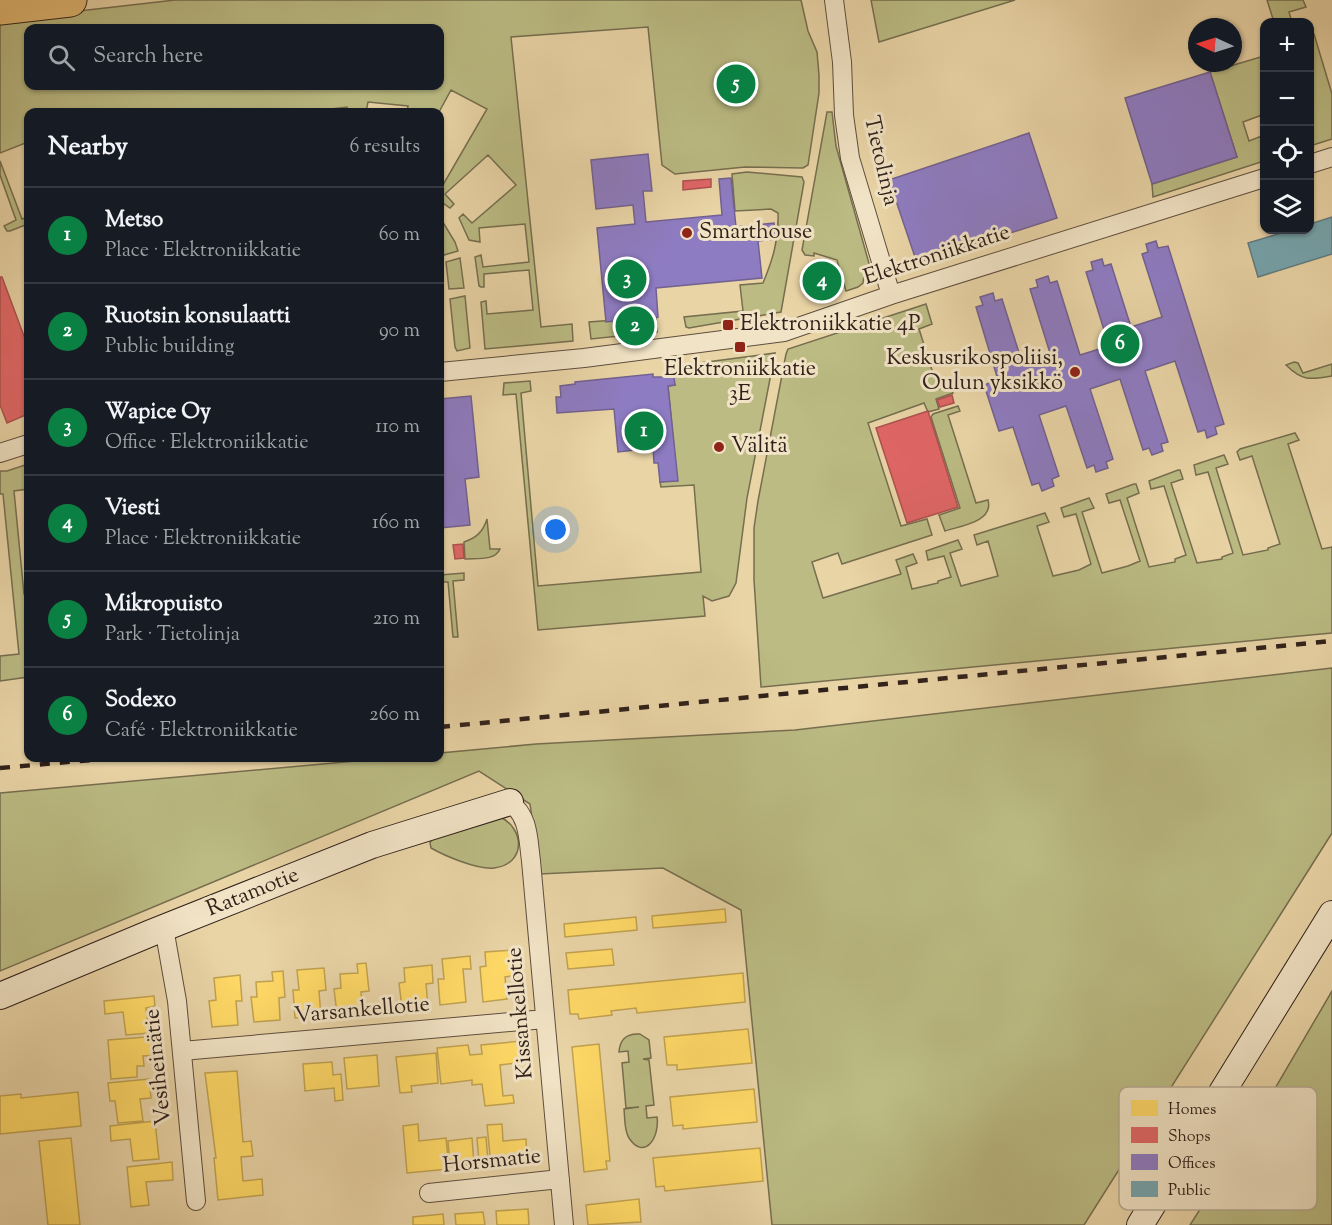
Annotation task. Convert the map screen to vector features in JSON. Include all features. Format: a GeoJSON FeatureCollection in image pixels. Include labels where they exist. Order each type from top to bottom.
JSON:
{"type":"FeatureCollection","features":[{"type":"Feature","properties":{"kind":"highway"},"geometry":{"type":"LineString","coordinates":[[0,8],[70,0]]}},
{"type":"Feature","properties":{"kind":"street","name":"Tietolinja"},"geometry":{"type":"LineString","coordinates":[[834,0],[850,158],[891,295]]}},
{"type":"Feature","properties":{"kind":"street"},"geometry":{"type":"LineString","coordinates":[[1314,163],[1332,157]]}},
{"type":"Feature","properties":{"kind":"street","name":"Elektroniikkatie"},"geometry":{"type":"LineString","coordinates":[[444,372],[594,357],[784,332],[891,295],[1260,179]]}},
{"type":"Feature","properties":{"kind":"street"},"geometry":{"type":"LineString","coordinates":[[0,453],[24,445]]}},
{"type":"Feature","properties":{"kind":"street","name":"Ratamotie"},"geometry":{"type":"LineString","coordinates":[[0,996],[372,845],[510,802]]}},
{"type":"Feature","properties":{"kind":"street","name":"Kissankellotie"},"geometry":{"type":"LineString","coordinates":[[510,802],[520,810],[525,823],[531,861],[564,1225]]}},
{"type":"Feature","properties":{"kind":"street"},"geometry":{"type":"LineString","coordinates":[[1225,1087],[1332,914]]}},
{"type":"Feature","properties":{"kind":"street","name":"Vesiheinätie"},"geometry":{"type":"LineString","coordinates":[[164,928],[177,1002],[196,1201]]}},
{"type":"Feature","properties":{"kind":"street","name":"Varsankellotie"},"geometry":{"type":"LineString","coordinates":[[182,1051],[545,1019]]}},
{"type":"Feature","properties":{"kind":"street","name":"Horsmatie"},"geometry":{"type":"LineString","coordinates":[[429,1193],[560,1179]]}},
{"type":"Feature","properties":{"kind":"street"},"geometry":{"type":"LineString","coordinates":[[1140,1225],[1149,1210]]}},
{"type":"Feature","properties":{"kind":"green space"},"geometry":{"type":"Polygon","coordinates":[[[175,0],[801,0],[808,31],[817,52],[819,93],[808,165],[803,168],[745,167],[675,174],[662,165],[648,27],[511,37],[541,327],[572,324],[573,341],[485,349],[481,302],[486,301],[487,314],[533,310],[529,270],[484,274],[484,287],[481,287],[475,257],[481,255],[483,267],[529,262],[525,224],[479,228],[480,242],[469,240],[459,218],[463,214],[472,223],[516,185],[488,155],[445,194],[454,204],[450,208],[444,204],[444,183],[487,109],[451,90],[441,108],[408,108],[408,106],[368,102],[367,108],[24,108],[24,144],[0,153],[0,20],[175,0]]]}},
{"type":"Feature","properties":{"kind":"green space"},"geometry":{"type":"Polygon","coordinates":[[[871,0],[1015,0],[879,42],[871,0]]]}},
{"type":"Feature","properties":{"kind":"green space"},"geometry":{"type":"Polygon","coordinates":[[[1267,0],[1303,0],[1306,7],[1289,12],[1291,18],[1273,18],[1267,0]]]}},
{"type":"Feature","properties":{"kind":"green space"},"geometry":{"type":"Polygon","coordinates":[[[1314,34],[1332,94],[1332,139],[1314,145],[1314,34]]]}},
{"type":"Feature","properties":{"kind":"green space"},"geometry":{"type":"Polygon","coordinates":[[[1260,57],[1260,116],[1243,122],[1249,141],[1260,137],[1260,162],[1153,197],[1152,184],[1237,157],[1210,72],[1242,72],[1242,63],[1260,57]]]}},
{"type":"Feature","properties":{"kind":"green space"},"geometry":{"type":"Polygon","coordinates":[[[827,112],[832,112],[836,146],[870,267],[864,275],[863,283],[846,291],[837,260],[814,253],[814,256],[805,255],[802,250],[827,112]]]}},
{"type":"Feature","properties":{"kind":"green space"},"geometry":{"type":"Polygon","coordinates":[[[0,161],[22,219],[24,218],[24,226],[10,231],[7,231],[4,226],[16,220],[0,175],[0,161]]]}},
{"type":"Feature","properties":{"kind":"green space"},"geometry":{"type":"Polygon","coordinates":[[[747,172],[802,177],[804,182],[781,312],[686,327],[684,317],[743,311],[740,285],[763,283],[767,274],[776,240],[778,213],[771,209],[735,211],[732,174],[747,172]]]}},
{"type":"Feature","properties":{"kind":"green space"},"geometry":{"type":"Polygon","coordinates":[[[444,224],[455,242],[458,251],[444,255],[444,224]]]}},
{"type":"Feature","properties":{"kind":"green space"},"geometry":{"type":"Polygon","coordinates":[[[460,258],[464,288],[449,289],[446,262],[460,258]]]}},
{"type":"Feature","properties":{"kind":"green space"},"geometry":{"type":"Polygon","coordinates":[[[465,296],[470,348],[457,351],[450,299],[465,296]]]}},
{"type":"Feature","properties":{"kind":"green space"},"geometry":{"type":"Polygon","coordinates":[[[926,304],[932,324],[919,329],[938,389],[951,386],[953,393],[936,399],[939,409],[928,412],[924,403],[868,423],[901,526],[927,519],[932,535],[842,564],[838,553],[812,562],[823,598],[901,574],[896,560],[913,554],[917,563],[906,567],[912,589],[938,583],[938,581],[951,577],[944,556],[928,560],[926,551],[958,540],[962,549],[950,553],[961,586],[998,576],[988,541],[977,545],[974,535],[1045,513],[1049,522],[1037,526],[1053,576],[1079,570],[1091,564],[1076,514],[1064,517],[1061,508],[1089,498],[1094,508],[1082,512],[1102,573],[1128,566],[1140,561],[1120,500],[1109,503],[1106,494],[1134,484],[1139,493],[1127,498],[1149,567],[1175,562],[1175,559],[1186,555],[1164,486],[1151,489],[1149,481],[1178,470],[1183,479],[1171,483],[1197,563],[1222,559],[1233,553],[1208,472],[1196,475],[1194,465],[1224,455],[1228,464],[1216,468],[1243,555],[1268,550],[1280,544],[1252,456],[1240,460],[1237,452],[1240,449],[1295,433],[1299,440],[1288,444],[1322,549],[1332,547],[1332,633],[761,687],[754,580],[754,528],[788,349],[926,304]]]}},
{"type":"Feature","properties":{"kind":"green space"},"geometry":{"type":"Polygon","coordinates":[[[656,317],[657,332],[591,339],[589,322],[656,317]]]}},
{"type":"Feature","properties":{"kind":"green space"},"geometry":{"type":"Polygon","coordinates":[[[775,353],[747,498],[736,583],[729,596],[712,601],[703,596],[705,616],[538,630],[516,394],[503,395],[504,383],[530,381],[531,391],[521,393],[538,586],[701,572],[694,485],[661,487],[660,482],[677,480],[668,386],[675,385],[669,377],[669,367],[775,353]]]}},
{"type":"Feature","properties":{"kind":"green space"},"geometry":{"type":"Polygon","coordinates":[[[1298,363],[1303,373],[1332,364],[1332,376],[1302,377],[1286,365],[1298,363]]]}},
{"type":"Feature","properties":{"kind":"green space"},"geometry":{"type":"Polygon","coordinates":[[[958,406],[960,411],[948,415],[976,503],[988,500],[988,507],[986,513],[974,522],[945,531],[939,515],[960,508],[931,417],[933,414],[958,406]]]}},
{"type":"Feature","properties":{"kind":"green space"},"geometry":{"type":"Polygon","coordinates":[[[24,465],[24,490],[14,491],[24,594],[24,678],[0,681],[0,656],[19,654],[3,494],[0,494],[0,471],[24,465]]]}},
{"type":"Feature","properties":{"kind":"green space"},"geometry":{"type":"Polygon","coordinates":[[[487,519],[490,549],[500,549],[498,553],[480,559],[465,559],[464,542],[478,534],[487,519]]]}},
{"type":"Feature","properties":{"kind":"green space"},"geometry":{"type":"Polygon","coordinates":[[[464,573],[464,580],[453,581],[458,637],[453,637],[448,582],[444,582],[444,575],[464,573]]]}},
{"type":"Feature","properties":{"kind":"green space"},"geometry":{"type":"Polygon","coordinates":[[[1332,668],[1332,833],[1171,1087],[1119,1087],[1119,1170],[1084,1225],[772,1225],[741,910],[663,868],[540,874],[530,804],[479,771],[0,971],[0,793],[345,762],[444,762],[444,753],[536,744],[795,730],[1332,668]]]}},
{"type":"Feature","properties":{"kind":"green space"},"geometry":{"type":"Polygon","coordinates":[[[498,816],[507,821],[517,836],[517,853],[505,865],[494,868],[479,867],[431,848],[430,843],[434,836],[498,816]]]}},
{"type":"Feature","properties":{"kind":"green space"},"geometry":{"type":"Polygon","coordinates":[[[1332,991],[1332,1225],[1190,1225],[1200,1210],[1317,1210],[1317,1087],[1276,1087],[1332,991]]]}},
{"type":"Feature","properties":{"kind":"green space"},"geometry":{"type":"Polygon","coordinates":[[[640,1034],[649,1040],[651,1058],[643,1059],[649,1060],[654,1105],[646,1106],[647,1118],[657,1117],[656,1132],[650,1144],[645,1147],[635,1145],[626,1131],[624,1109],[639,1107],[626,1108],[622,1063],[629,1062],[628,1051],[619,1052],[625,1038],[640,1034]]]}},
{"type":"Feature","properties":{"kind":"building: Homes"},"geometry":{"type":"Polygon","coordinates":[[[725,909],[726,922],[653,928],[652,916],[725,909]]]}},
{"type":"Feature","properties":{"kind":"building: Homes"},"geometry":{"type":"Polygon","coordinates":[[[636,917],[637,930],[565,937],[564,924],[636,917]]]}},
{"type":"Feature","properties":{"kind":"building: Homes"},"geometry":{"type":"Polygon","coordinates":[[[612,949],[614,965],[568,969],[566,953],[612,949]]]}},
{"type":"Feature","properties":{"kind":"building: Homes"},"geometry":{"type":"Polygon","coordinates":[[[514,950],[517,975],[505,977],[507,999],[483,1002],[480,967],[486,966],[485,952],[514,950]]]}},
{"type":"Feature","properties":{"kind":"building: Homes"},"geometry":{"type":"Polygon","coordinates":[[[470,956],[471,969],[463,969],[466,1002],[440,1005],[438,979],[444,979],[442,959],[470,956]]]}},
{"type":"Feature","properties":{"kind":"building: Homes"},"geometry":{"type":"Polygon","coordinates":[[[366,963],[369,991],[361,992],[363,1011],[337,1014],[334,989],[341,988],[340,974],[358,973],[357,964],[366,963]]]}},
{"type":"Feature","properties":{"kind":"building: Homes"},"geometry":{"type":"Polygon","coordinates":[[[432,965],[433,983],[426,984],[428,1006],[402,1008],[399,983],[405,982],[404,968],[432,965]]]}},
{"type":"Feature","properties":{"kind":"building: Homes"},"geometry":{"type":"Polygon","coordinates":[[[324,968],[326,990],[319,991],[321,1016],[295,1018],[293,990],[299,990],[297,970],[324,968]]]}},
{"type":"Feature","properties":{"kind":"building: Homes"},"geometry":{"type":"Polygon","coordinates":[[[283,971],[285,997],[279,998],[280,1020],[254,1022],[251,997],[257,997],[256,982],[273,981],[272,972],[283,971]]]}},
{"type":"Feature","properties":{"kind":"building: Homes"},"geometry":{"type":"Polygon","coordinates":[[[743,973],[745,1002],[637,1013],[636,1008],[611,1011],[612,1015],[579,1019],[578,1014],[570,1014],[568,990],[743,973]]]}},
{"type":"Feature","properties":{"kind":"building: Homes"},"geometry":{"type":"Polygon","coordinates":[[[240,975],[242,1001],[236,1001],[238,1025],[212,1027],[209,1001],[216,1000],[214,978],[240,975]]]}},
{"type":"Feature","properties":{"kind":"building: Homes"},"geometry":{"type":"Polygon","coordinates":[[[154,996],[155,1006],[146,1008],[149,1033],[126,1035],[123,1012],[105,1014],[104,1001],[154,996]]]}},
{"type":"Feature","properties":{"kind":"building: Homes"},"geometry":{"type":"Polygon","coordinates":[[[748,1029],[752,1063],[677,1070],[677,1065],[667,1065],[664,1037],[748,1029]]]}},
{"type":"Feature","properties":{"kind":"building: Homes"},"geometry":{"type":"Polygon","coordinates":[[[159,1036],[160,1055],[143,1056],[144,1066],[137,1066],[137,1077],[111,1079],[108,1040],[159,1036]]]}},
{"type":"Feature","properties":{"kind":"building: Homes"},"geometry":{"type":"Polygon","coordinates":[[[522,1041],[524,1062],[500,1065],[503,1096],[513,1095],[514,1103],[485,1106],[482,1084],[472,1085],[472,1080],[441,1084],[437,1048],[468,1045],[470,1055],[482,1054],[481,1045],[522,1041]]]}},
{"type":"Feature","properties":{"kind":"building: Homes"},"geometry":{"type":"Polygon","coordinates":[[[599,1044],[610,1161],[606,1161],[607,1169],[584,1172],[572,1047],[599,1044]]]}},
{"type":"Feature","properties":{"kind":"building: Homes"},"geometry":{"type":"Polygon","coordinates":[[[436,1053],[438,1083],[411,1086],[412,1092],[400,1093],[396,1057],[436,1053]]]}},
{"type":"Feature","properties":{"kind":"building: Homes"},"geometry":{"type":"Polygon","coordinates":[[[377,1055],[379,1086],[347,1089],[344,1058],[377,1055]]]}},
{"type":"Feature","properties":{"kind":"building: Homes"},"geometry":{"type":"Polygon","coordinates":[[[332,1062],[333,1075],[341,1074],[343,1100],[335,1101],[334,1088],[305,1091],[303,1064],[332,1062]]]}},
{"type":"Feature","properties":{"kind":"building: Homes"},"geometry":{"type":"Polygon","coordinates":[[[237,1071],[243,1142],[251,1141],[253,1156],[241,1157],[243,1181],[262,1179],[263,1195],[218,1200],[214,1158],[216,1158],[205,1073],[237,1071]]]}},
{"type":"Feature","properties":{"kind":"building: Homes"},"geometry":{"type":"Polygon","coordinates":[[[149,1079],[151,1098],[140,1099],[143,1121],[118,1123],[115,1101],[110,1101],[108,1083],[149,1079]]]}},
{"type":"Feature","properties":{"kind":"building: Homes"},"geometry":{"type":"Polygon","coordinates":[[[754,1089],[757,1122],[683,1129],[683,1125],[673,1126],[670,1097],[754,1089]]]}},
{"type":"Feature","properties":{"kind":"building: Homes"},"geometry":{"type":"Polygon","coordinates":[[[78,1092],[81,1126],[0,1134],[0,1096],[21,1094],[21,1098],[78,1092]]]}},
{"type":"Feature","properties":{"kind":"building: Homes"},"geometry":{"type":"Polygon","coordinates":[[[155,1121],[159,1159],[133,1161],[130,1139],[111,1141],[110,1126],[155,1121]]]}},
{"type":"Feature","properties":{"kind":"building: Homes"},"geometry":{"type":"Polygon","coordinates":[[[418,1124],[419,1141],[446,1138],[449,1169],[407,1173],[403,1126],[418,1124]]]}},
{"type":"Feature","properties":{"kind":"building: Homes"},"geometry":{"type":"Polygon","coordinates":[[[502,1124],[503,1141],[526,1139],[527,1161],[491,1165],[487,1125],[502,1124]]]}},
{"type":"Feature","properties":{"kind":"building: Homes"},"geometry":{"type":"Polygon","coordinates":[[[486,1137],[488,1161],[479,1162],[477,1138],[486,1137]]]}},
{"type":"Feature","properties":{"kind":"building: Homes"},"geometry":{"type":"Polygon","coordinates":[[[71,1138],[80,1225],[48,1225],[39,1141],[71,1138]]]}},
{"type":"Feature","properties":{"kind":"building: Homes"},"geometry":{"type":"Polygon","coordinates":[[[472,1138],[474,1164],[450,1166],[448,1141],[472,1138]]]}},
{"type":"Feature","properties":{"kind":"building: Homes"},"geometry":{"type":"Polygon","coordinates":[[[760,1148],[763,1181],[665,1191],[664,1186],[656,1187],[653,1158],[760,1148]]]}},
{"type":"Feature","properties":{"kind":"building: Homes"},"geometry":{"type":"Polygon","coordinates":[[[172,1162],[173,1180],[146,1182],[149,1205],[131,1207],[127,1167],[172,1162]]]}},
{"type":"Feature","properties":{"kind":"building: Homes"},"geometry":{"type":"Polygon","coordinates":[[[639,1199],[641,1222],[588,1225],[586,1205],[639,1199]]]}},
{"type":"Feature","properties":{"kind":"building: Homes"},"geometry":{"type":"Polygon","coordinates":[[[528,1209],[529,1225],[497,1225],[496,1211],[528,1209]]]}},
{"type":"Feature","properties":{"kind":"building: Homes"},"geometry":{"type":"Polygon","coordinates":[[[483,1212],[485,1225],[456,1225],[455,1214],[483,1212]]]}},
{"type":"Feature","properties":{"kind":"building: Homes"},"geometry":{"type":"Polygon","coordinates":[[[443,1214],[444,1225],[413,1225],[413,1217],[443,1214]]]}},
{"type":"Feature","properties":{"kind":"building: Shops"},"geometry":{"type":"Polygon","coordinates":[[[711,179],[711,187],[683,190],[683,181],[711,179]]]}},
{"type":"Feature","properties":{"kind":"building: Shops"},"geometry":{"type":"Polygon","coordinates":[[[0,277],[2,277],[24,336],[24,416],[7,423],[0,405],[0,277]]]}},
{"type":"Feature","properties":{"kind":"building: Shops"},"geometry":{"type":"Polygon","coordinates":[[[952,395],[954,403],[940,407],[937,400],[952,395]]]}},
{"type":"Feature","properties":{"kind":"building: Shops"},"geometry":{"type":"Polygon","coordinates":[[[928,411],[958,507],[907,523],[876,428],[928,411]]]}},
{"type":"Feature","properties":{"kind":"building: Shops"},"geometry":{"type":"Polygon","coordinates":[[[463,544],[464,558],[455,559],[453,545],[463,544]]]}},
{"type":"Feature","properties":{"kind":"building: Offices"},"geometry":{"type":"Polygon","coordinates":[[[1210,72],[1237,157],[1152,184],[1125,98],[1210,72]]]}},
{"type":"Feature","properties":{"kind":"building: Offices"},"geometry":{"type":"Polygon","coordinates":[[[1029,133],[1057,218],[917,263],[889,180],[1029,133]]]}},
{"type":"Feature","properties":{"kind":"building: Offices","name":"Smarthouse"},"geometry":{"type":"Polygon","coordinates":[[[648,154],[652,191],[643,191],[646,222],[722,215],[719,179],[731,178],[736,227],[774,223],[776,239],[758,241],[762,278],[656,288],[658,317],[606,322],[597,228],[635,224],[633,205],[596,209],[591,160],[648,154]]]}},
{"type":"Feature","properties":{"kind":"building: Offices"},"geometry":{"type":"Polygon","coordinates":[[[1156,241],[1158,248],[1168,246],[1224,424],[1215,427],[1217,434],[1207,438],[1205,430],[1198,432],[1175,361],[1145,371],[1168,442],[1161,444],[1163,451],[1152,455],[1149,448],[1143,450],[1120,379],[1090,389],[1113,459],[1106,462],[1108,468],[1096,472],[1094,465],[1087,468],[1066,406],[1039,415],[1059,476],[1052,479],[1054,486],[1042,491],[1039,483],[1032,485],[1013,427],[999,431],[984,385],[998,380],[976,307],[983,305],[980,297],[993,293],[995,301],[1002,299],[1022,362],[1050,353],[1030,289],[1038,287],[1036,280],[1048,276],[1050,283],[1057,281],[1080,355],[1109,346],[1086,272],[1093,270],[1091,262],[1102,259],[1104,266],[1111,264],[1131,327],[1162,317],[1142,254],[1148,252],[1146,244],[1156,241]]]}},
{"type":"Feature","properties":{"kind":"building: Offices"},"geometry":{"type":"Polygon","coordinates":[[[653,374],[653,377],[674,377],[675,385],[668,386],[678,481],[660,482],[658,463],[654,463],[653,448],[618,452],[614,409],[557,413],[556,397],[561,397],[560,386],[575,384],[575,382],[653,374]]]}},
{"type":"Feature","properties":{"kind":"building: Offices"},"geometry":{"type":"Polygon","coordinates":[[[471,396],[479,477],[465,479],[470,525],[444,528],[444,399],[471,396]]]}},
{"type":"Feature","properties":{"kind":"building: Public"},"geometry":{"type":"Polygon","coordinates":[[[1332,217],[1332,254],[1258,277],[1248,243],[1278,234],[1314,234],[1314,223],[1332,217]]]}},
{"type":"Feature","properties":{"kind":"railway"},"geometry":{"type":"LineString","coordinates":[[444,727],[1332,641]]}},
{"type":"Feature","properties":{"kind":"railway"},"geometry":{"type":"LineString","coordinates":[[0,768],[68,762]]}},
{"type":"Feature","properties":{"kind":"place","name":"Mikropuisto"},"geometry":{"type":"Point","coordinates":[736,84]}},
{"type":"Feature","properties":{"kind":"place","name":"Smarthouse"},"geometry":{"type":"Point","coordinates":[687,233]}},
{"type":"Feature","properties":{"kind":"place","name":"Wapice Oy"},"geometry":{"type":"Point","coordinates":[627,279]}},
{"type":"Feature","properties":{"kind":"place","name":"Viesti"},"geometry":{"type":"Point","coordinates":[822,281]}},
{"type":"Feature","properties":{"kind":"place","name":"Elektroniikkatie 4P"},"geometry":{"type":"Point","coordinates":[728,325]}},
{"type":"Feature","properties":{"kind":"place","name":"Ruotsin konsulaatti"},"geometry":{"type":"Point","coordinates":[635,326]}},
{"type":"Feature","properties":{"kind":"place","name":"Sodexo"},"geometry":{"type":"Point","coordinates":[1120,344]}},
{"type":"Feature","properties":{"kind":"place","name":"Elektroniikkatie 3E"},"geometry":{"type":"Point","coordinates":[740,347]}},
{"type":"Feature","properties":{"kind":"place","name":"Keskusrikospoliisi, Oulun yksikkö"},"geometry":{"type":"Point","coordinates":[1075,372]}},
{"type":"Feature","properties":{"kind":"place","name":"Metso"},"geometry":{"type":"Point","coordinates":[644,431]}},
{"type":"Feature","properties":{"kind":"place","name":"Välitä"},"geometry":{"type":"Point","coordinates":[719,447]}}]}
